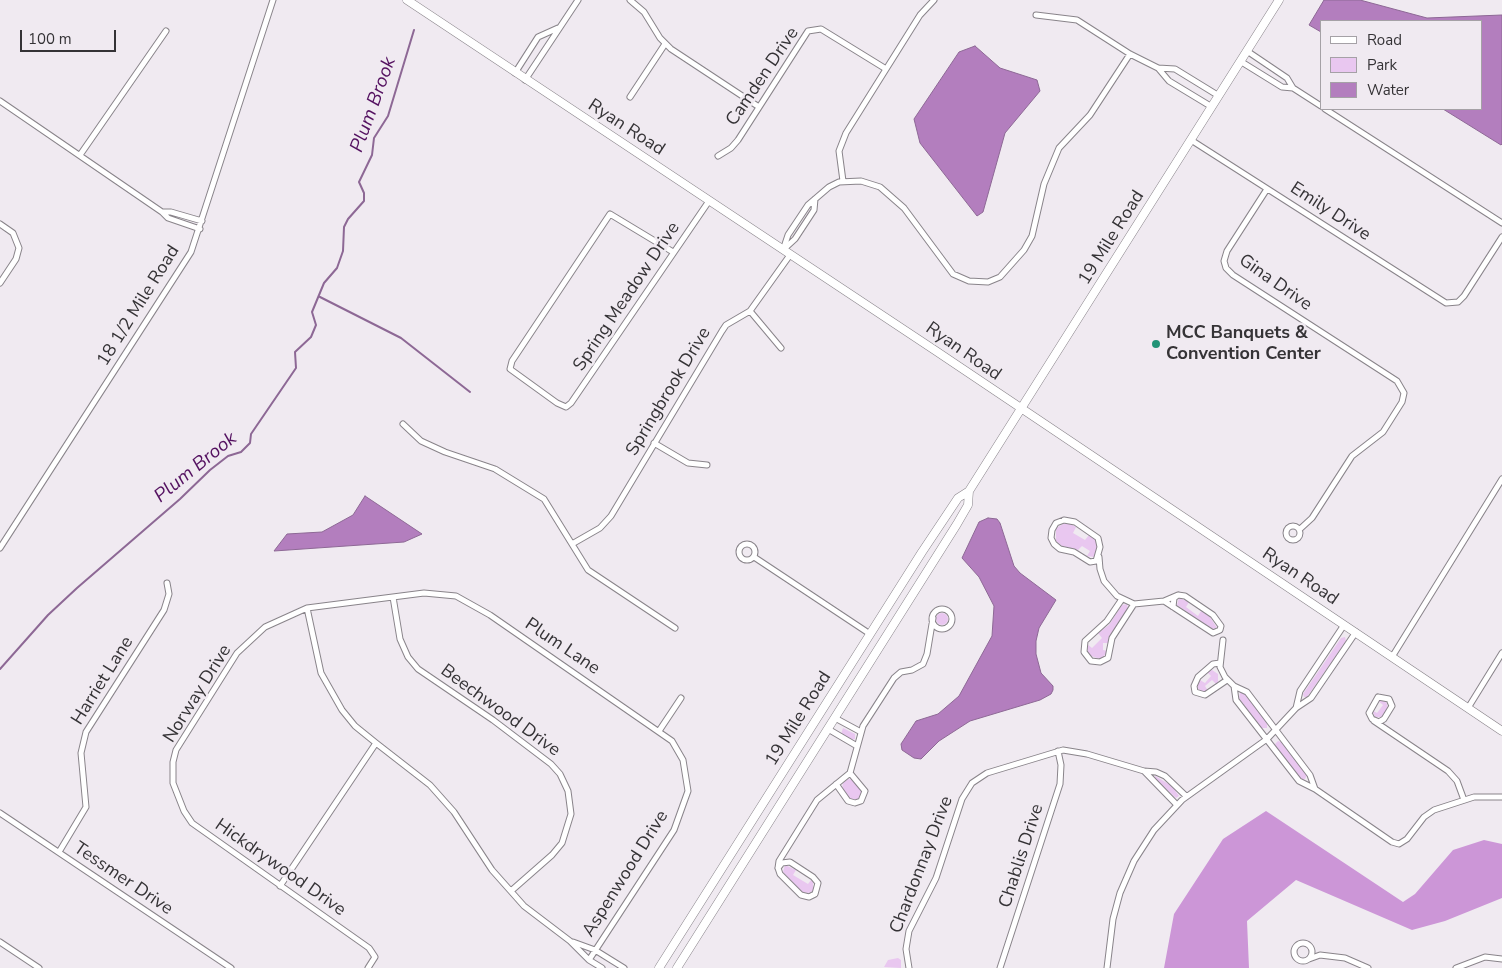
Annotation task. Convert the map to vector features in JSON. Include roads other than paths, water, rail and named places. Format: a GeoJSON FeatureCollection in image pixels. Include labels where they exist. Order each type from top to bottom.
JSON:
{"type":"FeatureCollection","features":[{"type":"Feature","properties":{"kind":"main road","name":"Ryan Road"},"geometry":{"type":"LineString","coordinates":[[407,0],[1502,731]]}},
{"type":"Feature","properties":{"kind":"main road","name":"19 Mile Road"},"geometry":{"type":"LineString","coordinates":[[659,968],[885,610],[958,498],[969,491],[1021,410],[1279,0]]}},
{"type":"Feature","properties":{"kind":"main road","name":"19 Mile Road"},"geometry":{"type":"LineString","coordinates":[[677,968],[957,524],[968,505],[969,491]]}},
{"type":"Feature","properties":{"kind":"main road"},"geometry":{"type":"LineString","coordinates":[[948,514],[955,516],[957,524]]}},
{"type":"Feature","properties":{"kind":"main road"},"geometry":{"type":"LineString","coordinates":[[885,610],[894,615],[894,624]]}},
{"type":"Feature","properties":{"kind":"main road"},"geometry":{"type":"LineString","coordinates":[[816,719],[817,728],[827,731]]}},
{"type":"Feature","properties":{"kind":"main road"},"geometry":{"type":"LineString","coordinates":[[692,917],[700,921],[701,929]]}},
{"type":"Feature","properties":{"kind":"street","name":"18 1/2 Mile Road"},"geometry":{"type":"LineString","coordinates":[[0,548],[184,264],[200,229],[273,0]]}},
{"type":"Feature","properties":{"kind":"street"},"geometry":{"type":"LineString","coordinates":[[525,80],[578,0]]}},
{"type":"Feature","properties":{"kind":"street"},"geometry":{"type":"LineString","coordinates":[[630,0],[644,12],[665,44],[759,107]]}},
{"type":"Feature","properties":{"kind":"street"},"geometry":{"type":"LineString","coordinates":[[843,181],[839,152],[841,142],[920,14],[934,0]]}},
{"type":"Feature","properties":{"kind":"street"},"geometry":{"type":"LineString","coordinates":[[1036,15],[1077,20],[1130,54],[1158,68],[1174,69],[1218,96]]}},
{"type":"Feature","properties":{"kind":"street"},"geometry":{"type":"LineString","coordinates":[[514,73],[538,37],[559,28]]}},
{"type":"Feature","properties":{"kind":"street","name":"Camden Drive"},"geometry":{"type":"LineString","coordinates":[[718,156],[735,144],[805,35],[813,29],[821,29],[886,69]]}},
{"type":"Feature","properties":{"kind":"street"},"geometry":{"type":"LineString","coordinates":[[80,155],[166,32]]}},
{"type":"Feature","properties":{"kind":"street"},"geometry":{"type":"LineString","coordinates":[[630,97],[665,44]]}},
{"type":"Feature","properties":{"kind":"street"},"geometry":{"type":"LineString","coordinates":[[1247,51],[1288,78],[1293,88]]}},
{"type":"Feature","properties":{"kind":"street"},"geometry":{"type":"LineString","coordinates":[[783,250],[795,239],[814,210],[815,199],[829,187],[843,181],[861,181],[886,191],[904,208],[953,274],[969,282],[988,282],[1006,274],[1032,236],[1050,163],[1064,142],[1094,110],[1130,54]]}},
{"type":"Feature","properties":{"kind":"street"},"geometry":{"type":"LineString","coordinates":[[1240,61],[1282,87],[1293,88],[1320,105]]}},
{"type":"Feature","properties":{"kind":"street"},"geometry":{"type":"LineString","coordinates":[[1158,68],[1169,81],[1212,107]]}},
{"type":"Feature","properties":{"kind":"street"},"geometry":{"type":"LineString","coordinates":[[0,101],[168,218],[200,229]]}},
{"type":"Feature","properties":{"kind":"street"},"geometry":{"type":"LineString","coordinates":[[1327,110],[1502,223]]}},
{"type":"Feature","properties":{"kind":"street","name":"Emily Drive"},"geometry":{"type":"LineString","coordinates":[[1191,140],[1442,302],[1454,303],[1464,296],[1502,237]]}},
{"type":"Feature","properties":{"kind":"street","name":"Gina Drive"},"geometry":{"type":"LineString","coordinates":[[1267,189],[1227,252],[1224,260],[1226,268],[1241,280],[1397,381],[1404,393],[1402,402],[1383,432],[1352,456],[1312,518],[1300,529]]}},
{"type":"Feature","properties":{"kind":"street","name":"Spring Meadow Drive"},"geometry":{"type":"LineString","coordinates":[[673,252],[610,214],[517,353],[510,369],[566,407],[577,396],[673,252],[710,202]]}},
{"type":"Feature","properties":{"kind":"street"},"geometry":{"type":"LineString","coordinates":[[162,212],[171,212],[202,221]]}},
{"type":"Feature","properties":{"kind":"street"},"geometry":{"type":"LineString","coordinates":[[0,224],[13,233],[19,248],[16,259],[0,283]]}},
{"type":"Feature","properties":{"kind":"street","name":"Springbrook Drive"},"geometry":{"type":"LineString","coordinates":[[572,544],[600,528],[611,516],[726,325],[750,311],[790,255]]}},
{"type":"Feature","properties":{"kind":"street"},"geometry":{"type":"LineString","coordinates":[[750,311],[781,348]]}},
{"type":"Feature","properties":{"kind":"street"},"geometry":{"type":"LineString","coordinates":[[403,424],[421,441],[445,452],[495,469],[544,498],[588,570],[594,576],[675,628]]}},
{"type":"Feature","properties":{"kind":"street"},"geometry":{"type":"LineString","coordinates":[[654,443],[688,463],[708,465]]}},
{"type":"Feature","properties":{"kind":"street"},"geometry":{"type":"LineString","coordinates":[[1392,657],[1502,479]]}},
{"type":"Feature","properties":{"kind":"street"},"geometry":{"type":"LineString","coordinates":[[1100,569],[1074,552],[1060,549],[1054,544],[1051,534],[1056,523],[1071,520],[1095,536],[1100,542],[1100,569],[1108,587],[1122,599],[1134,604],[1164,601],[1178,595],[1185,596],[1214,615],[1221,626],[1223,640],[1220,663],[1226,680],[1247,692],[1310,775],[1315,789]]}},
{"type":"Feature","properties":{"kind":"street"},"geometry":{"type":"LineString","coordinates":[[754,557],[870,634]]}},
{"type":"Feature","properties":{"kind":"street"},"geometry":{"type":"LineString","coordinates":[[1090,562],[1096,561],[1099,557]]}},
{"type":"Feature","properties":{"kind":"street","name":"Harriet Lane"},"geometry":{"type":"LineString","coordinates":[[59,852],[86,807],[87,796],[81,753],[86,732],[164,610],[169,594],[167,583]]}},
{"type":"Feature","properties":{"kind":"street","name":"Plum Lane"},"geometry":{"type":"LineString","coordinates":[[393,597],[424,593],[456,596],[498,621],[672,741],[686,773]]}},
{"type":"Feature","properties":{"kind":"street"},"geometry":{"type":"LineString","coordinates":[[1173,606],[1172,601],[1178,595]]}},
{"type":"Feature","properties":{"kind":"street","name":"Norway Drive"},"geometry":{"type":"LineString","coordinates":[[177,796],[173,783],[173,762],[176,750],[237,653],[265,626],[307,608],[393,597]]}},
{"type":"Feature","properties":{"kind":"street","name":"Beechwood Drive"},"geometry":{"type":"LineString","coordinates":[[393,597],[400,639],[408,657],[418,669],[493,720],[551,764],[560,774],[568,791],[571,814],[567,834],[562,843],[552,855],[511,891]]}},
{"type":"Feature","properties":{"kind":"street"},"geometry":{"type":"LineString","coordinates":[[1122,599],[1107,621],[1084,644],[1085,656],[1092,661],[1100,662],[1108,658],[1112,638],[1134,604]]}},
{"type":"Feature","properties":{"kind":"street"},"geometry":{"type":"LineString","coordinates":[[1164,601],[1223,640]]}},
{"type":"Feature","properties":{"kind":"street"},"geometry":{"type":"LineString","coordinates":[[307,608],[321,673],[342,710],[376,744],[430,785],[454,812],[492,870],[524,906],[570,941],[589,960],[602,968]]}},
{"type":"Feature","properties":{"kind":"street"},"geometry":{"type":"LineString","coordinates":[[781,856],[816,880],[818,886],[815,894],[809,897],[801,895],[780,874],[778,868],[781,856],[817,800],[850,773],[861,732],[894,678],[901,672],[912,670],[923,664],[931,634],[933,618],[935,613],[940,610],[947,611],[951,616],[950,625],[945,629],[938,628],[934,624],[933,618]]}},
{"type":"Feature","properties":{"kind":"street"},"geometry":{"type":"LineString","coordinates":[[1296,708],[1300,691],[1344,625]]}},
{"type":"Feature","properties":{"kind":"street"},"geometry":{"type":"LineString","coordinates":[[1213,633],[1219,632],[1221,626]]}},
{"type":"Feature","properties":{"kind":"street"},"geometry":{"type":"LineString","coordinates":[[931,634],[938,628]]}},
{"type":"Feature","properties":{"kind":"street"},"geometry":{"type":"LineString","coordinates":[[1107,968],[1113,919],[1126,877],[1143,846],[1186,796],[1267,739],[1296,708],[1311,698],[1356,632]]}},
{"type":"Feature","properties":{"kind":"street"},"geometry":{"type":"LineString","coordinates":[[1468,708],[1502,653]]}},
{"type":"Feature","properties":{"kind":"street"},"geometry":{"type":"LineString","coordinates":[[1220,663],[1213,664],[1205,670],[1195,680],[1194,688],[1198,694],[1205,695],[1226,680]]}},
{"type":"Feature","properties":{"kind":"street"},"geometry":{"type":"LineString","coordinates":[[1234,686],[1236,700],[1299,782],[1315,789],[1396,844],[1407,839],[1430,812],[1464,800],[1486,796],[1502,797]]}},
{"type":"Feature","properties":{"kind":"street"},"geometry":{"type":"LineString","coordinates":[[1374,721],[1380,722],[1386,716],[1392,704],[1389,698],[1381,696],[1376,700],[1370,708],[1369,715],[1374,721],[1448,771],[1457,781],[1464,800]]}},
{"type":"Feature","properties":{"kind":"street"},"geometry":{"type":"LineString","coordinates":[[659,731],[681,698]]}},
{"type":"Feature","properties":{"kind":"street"},"geometry":{"type":"LineString","coordinates":[[1386,716],[1386,729]]}},
{"type":"Feature","properties":{"kind":"street"},"geometry":{"type":"LineString","coordinates":[[835,718],[861,732]]}},
{"type":"Feature","properties":{"kind":"street"},"geometry":{"type":"LineString","coordinates":[[827,731],[857,746]]}},
{"type":"Feature","properties":{"kind":"street"},"geometry":{"type":"LineString","coordinates":[[280,886],[376,744]]}},
{"type":"Feature","properties":{"kind":"street","name":"Chardonnay Drive"},"geometry":{"type":"LineString","coordinates":[[909,968],[906,941],[911,924],[936,878],[962,799],[968,788],[987,773],[1058,751],[1070,750],[1144,771],[1156,772],[1165,776],[1186,796]]}},
{"type":"Feature","properties":{"kind":"street","name":"Chablis Drive"},"geometry":{"type":"LineString","coordinates":[[1000,968],[1060,784],[1061,765],[1058,751]]}},
{"type":"Feature","properties":{"kind":"street","name":"Chardonnay Drive"},"geometry":{"type":"LineString","coordinates":[[1144,771],[1177,805]]}},
{"type":"Feature","properties":{"kind":"street","name":"Aspenwood Drive"},"geometry":{"type":"LineString","coordinates":[[589,960],[674,830],[688,791],[686,773]]}},
{"type":"Feature","properties":{"kind":"street"},"geometry":{"type":"LineString","coordinates":[[836,784],[848,801],[855,803],[861,800],[864,791],[850,773]]}},
{"type":"Feature","properties":{"kind":"street","name":"Hickdrywood Drive"},"geometry":{"type":"LineString","coordinates":[[177,796],[192,822],[369,948],[375,957],[368,968]]}},
{"type":"Feature","properties":{"kind":"street","name":"Tessmer Drive"},"geometry":{"type":"LineString","coordinates":[[0,813],[231,968]]}},
{"type":"Feature","properties":{"kind":"street"},"geometry":{"type":"LineString","coordinates":[[778,868],[782,862],[790,862]]}},
{"type":"Feature","properties":{"kind":"street"},"geometry":{"type":"LineString","coordinates":[[570,941],[595,950],[624,968]]}},
{"type":"Feature","properties":{"kind":"street"},"geometry":{"type":"LineString","coordinates":[[0,942],[39,968]]}},
{"type":"Feature","properties":{"kind":"street"},"geometry":{"type":"LineString","coordinates":[[1320,955],[1308,944],[1302,943],[1295,948],[1295,954],[1298,958],[1304,960],[1320,955],[1346,958],[1368,968]]}},
{"type":"Feature","properties":{"kind":"street"},"geometry":{"type":"LineString","coordinates":[[1309,958],[1312,954],[1312,948]]}},
{"type":"Feature","properties":{"kind":"street"},"geometry":{"type":"LineString","coordinates":[[1456,968],[1485,957],[1502,960]]}},
{"type":"Feature","properties":{"kind":"water"},"geometry":{"type":"Polygon","coordinates":[[[1324,0],[1360,0],[1427,18],[1502,15],[1502,144],[1445,110],[1482,110],[1482,20],[1320,20],[1320,31],[1309,25],[1324,0]]]}},
{"type":"Feature","properties":{"kind":"water"},"geometry":{"type":"Polygon","coordinates":[[[975,46],[1000,68],[1037,80],[1040,91],[1005,133],[983,212],[977,216],[920,143],[914,119],[959,52],[975,46]]]}},
{"type":"Feature","properties":{"kind":"water"},"geometry":{"type":"Polygon","coordinates":[[[365,496],[422,534],[404,542],[274,551],[287,534],[322,532],[353,515],[365,496]]]}},
{"type":"Feature","properties":{"kind":"water"},"geometry":{"type":"Polygon","coordinates":[[[988,518],[997,519],[1000,523],[1014,566],[1020,573],[1056,600],[1039,628],[1036,641],[1036,654],[1041,673],[1053,686],[1053,690],[1051,694],[1040,700],[970,721],[939,741],[921,759],[914,758],[902,750],[901,744],[916,721],[938,714],[959,696],[992,636],[994,606],[979,577],[962,558],[979,522],[988,518]]]}},
{"type":"Feature","properties":{"kind":"waterway","name":"Plum Brook"},"geometry":{"type":"LineString","coordinates":[[0,669],[48,615],[77,588],[180,499],[210,470],[228,456],[241,452],[250,443],[251,434],[296,368],[295,352],[311,337],[316,325],[312,312],[324,283],[337,268],[343,251],[344,227],[348,219],[364,201],[364,193],[359,182],[372,155],[374,138],[388,116],[414,30]]}},
{"type":"Feature","properties":{"kind":"waterway"},"geometry":{"type":"LineString","coordinates":[[320,297],[401,338],[470,392]]}},
{"type":"Feature","properties":{"kind":"place","name":"MCC Banquets & Convention Center"},"geometry":{"type":"Point","coordinates":[1156,344]}}]}
